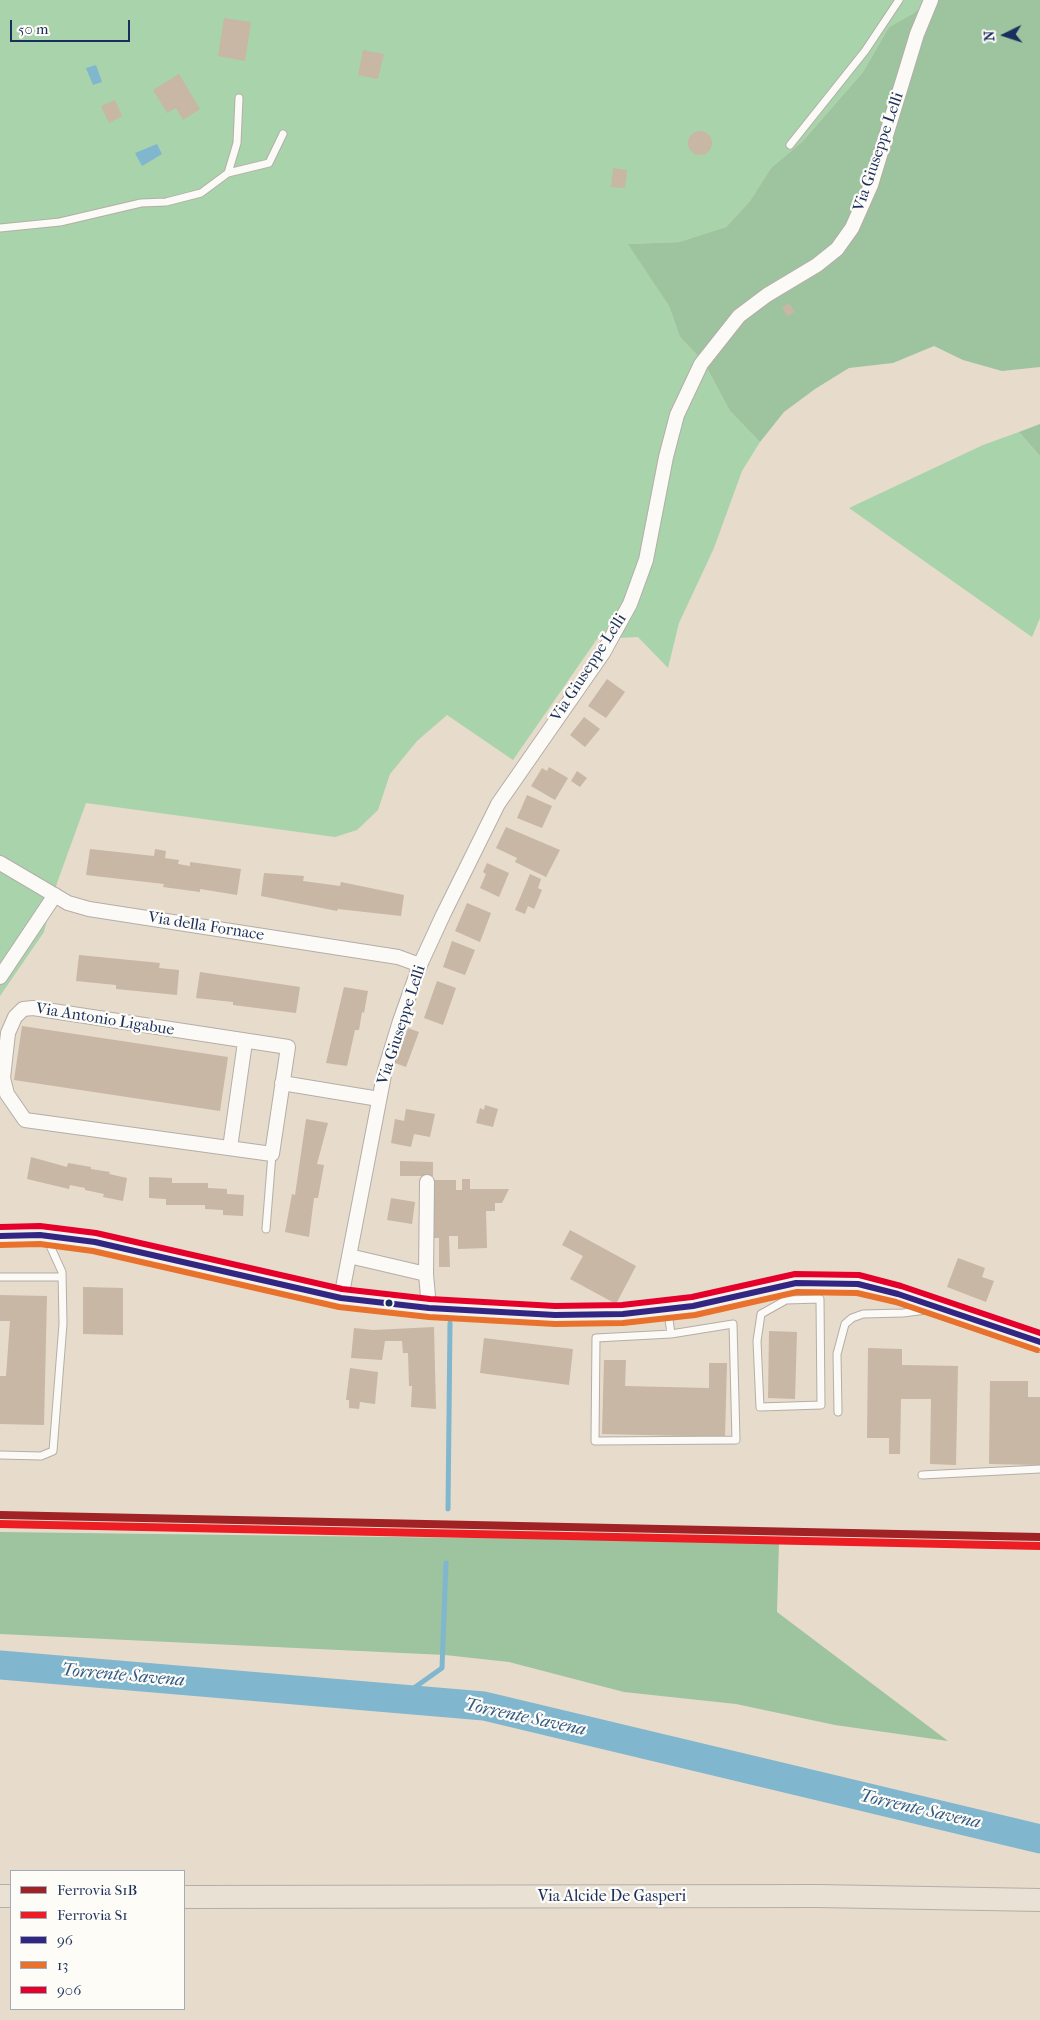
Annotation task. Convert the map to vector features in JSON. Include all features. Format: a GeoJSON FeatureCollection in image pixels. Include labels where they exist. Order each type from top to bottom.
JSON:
{"type":"FeatureCollection","features":[{"type":"Feature","properties":{"kind":"main road"},"geometry":{"type":"LineString","coordinates":[[0,1236],[46,1236],[96,1242],[341,1298],[429,1308],[574,1315],[623,1314],[782,1293],[816,1282],[858,1284],[939,1308],[1040,1342]]}},
{"type":"Feature","properties":{"kind":"main road","name":"Via Alcide De Gasperi"},"geometry":{"type":"LineString","coordinates":[[185,1896],[818,1896],[1040,1900]]}},
{"type":"Feature","properties":{"kind":"street","name":"Via Giuseppe Lelli"},"geometry":{"type":"LineString","coordinates":[[341,1298],[379,1099],[391,1048],[420,965],[462,874],[498,804],[603,653],[630,604],[646,560],[666,457],[677,415],[701,364],[738,316],[837,249],[852,228],[871,185],[917,34],[931,0]]}},
{"type":"Feature","properties":{"kind":"street","name":"Via della Fornace"},"geometry":{"type":"LineString","coordinates":[[0,863],[68,903],[89,909],[398,957],[420,965]]}},
{"type":"Feature","properties":{"kind":"street"},"geometry":{"type":"LineString","coordinates":[[0,977],[55,895]]}},
{"type":"Feature","properties":{"kind":"street","name":"Via Antonio Ligabue"},"geometry":{"type":"LineString","coordinates":[[33,1008],[245,1042],[288,1047],[282,1083],[272,1154],[25,1120],[7,1094],[2,1078],[8,1033],[14,1017],[23,1009],[33,1008]]}},
{"type":"Feature","properties":{"kind":"street"},"geometry":{"type":"LineString","coordinates":[[230,1148],[245,1042]]}},
{"type":"Feature","properties":{"kind":"street"},"geometry":{"type":"LineString","coordinates":[[282,1083],[379,1099]]}},
{"type":"Feature","properties":{"kind":"street"},"geometry":{"type":"LineString","coordinates":[[427,1182],[426,1274],[429,1308]]}},
{"type":"Feature","properties":{"kind":"street"},"geometry":{"type":"LineString","coordinates":[[349,1256],[426,1274]]}},
{"type":"Feature","properties":{"kind":"lane"},"geometry":{"type":"LineString","coordinates":[[790,145],[865,51],[899,0]]}},
{"type":"Feature","properties":{"kind":"lane"},"geometry":{"type":"LineString","coordinates":[[228,173],[237,143],[239,98]]}},
{"type":"Feature","properties":{"kind":"lane"},"geometry":{"type":"LineString","coordinates":[[0,228],[60,222],[141,203],[166,202],[201,193],[228,173],[269,163],[283,134]]}},
{"type":"Feature","properties":{"kind":"lane"},"geometry":{"type":"LineString","coordinates":[[266,1229],[272,1154]]}},
{"type":"Feature","properties":{"kind":"lane"},"geometry":{"type":"LineString","coordinates":[[0,1455],[41,1456],[53,1451],[63,1324],[62,1272],[46,1236]]}},
{"type":"Feature","properties":{"kind":"lane"},"geometry":{"type":"LineString","coordinates":[[0,1277],[62,1278]]}},
{"type":"Feature","properties":{"kind":"lane"},"geometry":{"type":"LineString","coordinates":[[782,1293],[820,1299],[821,1405],[760,1407],[757,1341],[761,1314],[782,1293]]}},
{"type":"Feature","properties":{"kind":"lane"},"geometry":{"type":"LineString","coordinates":[[838,1412],[836,1354],[844,1324],[852,1318],[863,1314],[903,1313],[939,1308]]}},
{"type":"Feature","properties":{"kind":"lane"},"geometry":{"type":"LineString","coordinates":[[667,1309],[671,1334]]}},
{"type":"Feature","properties":{"kind":"lane"},"geometry":{"type":"LineString","coordinates":[[733,1324],[736,1440],[595,1441],[596,1338],[671,1334],[733,1324]]}},
{"type":"Feature","properties":{"kind":"lane"},"geometry":{"type":"LineString","coordinates":[[922,1475],[1040,1469]]}},
{"type":"Feature","properties":{"kind":"green space"},"geometry":{"type":"Polygon","coordinates":[[[0,0],[929,0],[914,13],[889,27],[863,72],[802,142],[771,168],[750,201],[726,227],[679,242],[629,244],[669,306],[680,337],[703,361],[730,411],[760,442],[742,471],[714,548],[679,623],[668,668],[638,637],[597,639],[513,760],[447,715],[417,741],[390,774],[378,810],[357,830],[335,837],[86,803],[57,883],[44,932],[0,996],[0,0]]]}},
{"type":"Feature","properties":{"kind":"green space"},"geometry":{"type":"Polygon","coordinates":[[[929,0],[1040,0],[1040,367],[1002,371],[963,360],[934,346],[893,363],[849,368],[815,389],[784,412],[760,442],[730,411],[703,361],[680,337],[669,306],[628,244],[679,242],[726,227],[750,201],[771,168],[802,142],[863,72],[889,27],[914,13],[929,0]]]}},
{"type":"Feature","properties":{"kind":"green space"},"geometry":{"type":"Polygon","coordinates":[[[1040,424],[1040,456],[1019,432],[1040,424]]]}},
{"type":"Feature","properties":{"kind":"green space"},"geometry":{"type":"Polygon","coordinates":[[[1019,432],[1040,456],[1040,618],[1032,637],[849,508],[983,445],[1019,432]]]}},
{"type":"Feature","properties":{"kind":"green space"},"geometry":{"type":"Polygon","coordinates":[[[0,1532],[779,1542],[777,1612],[948,1741],[835,1725],[736,1704],[624,1692],[509,1662],[445,1655],[0,1634],[0,1532]]]}},
{"type":"Feature","properties":{"kind":"water"},"geometry":{"type":"Polygon","coordinates":[[[96,65],[102,82],[93,85],[86,68],[96,65]]]}},
{"type":"Feature","properties":{"kind":"water"},"geometry":{"type":"Polygon","coordinates":[[[157,144],[162,154],[142,166],[135,153],[157,144]]]}},
{"type":"Feature","properties":{"kind":"building"},"geometry":{"type":"Polygon","coordinates":[[[224,18],[251,22],[245,61],[218,56],[224,18]]]}},
{"type":"Feature","properties":{"kind":"building"},"geometry":{"type":"Polygon","coordinates":[[[363,50],[384,54],[378,79],[358,75],[363,50]]]}},
{"type":"Feature","properties":{"kind":"building"},"geometry":{"type":"Polygon","coordinates":[[[179,74],[200,109],[183,120],[176,108],[167,113],[153,90],[179,74]]]}},
{"type":"Feature","properties":{"kind":"building"},"geometry":{"type":"Polygon","coordinates":[[[115,100],[122,116],[109,123],[101,106],[115,100]]]}},
{"type":"Feature","properties":{"kind":"building"},"geometry":{"type":"Polygon","coordinates":[[[700,131],[705,132],[711,138],[711,148],[705,154],[700,155],[695,154],[689,148],[688,143],[689,138],[695,132],[700,131]]]}},
{"type":"Feature","properties":{"kind":"building"},"geometry":{"type":"Polygon","coordinates":[[[613,168],[627,170],[625,188],[611,187],[613,168]]]}},
{"type":"Feature","properties":{"kind":"building"},"geometry":{"type":"Polygon","coordinates":[[[789,303],[795,312],[787,316],[782,308],[789,303]]]}},
{"type":"Feature","properties":{"kind":"building"},"geometry":{"type":"Polygon","coordinates":[[[607,679],[625,692],[606,718],[588,706],[607,679]]]}},
{"type":"Feature","properties":{"kind":"building"},"geometry":{"type":"Polygon","coordinates":[[[584,717],[600,729],[585,747],[570,735],[584,717]]]}},
{"type":"Feature","properties":{"kind":"building"},"geometry":{"type":"Polygon","coordinates":[[[549,767],[568,778],[555,800],[531,786],[542,768],[547,771],[549,767]]]}},
{"type":"Feature","properties":{"kind":"building"},"geometry":{"type":"Polygon","coordinates":[[[577,771],[587,778],[580,787],[571,781],[577,771]]]}},
{"type":"Feature","properties":{"kind":"building"},"geometry":{"type":"Polygon","coordinates":[[[527,795],[552,806],[542,828],[517,818],[527,795]]]}},
{"type":"Feature","properties":{"kind":"building"},"geometry":{"type":"Polygon","coordinates":[[[506,827],[560,850],[546,877],[515,862],[517,858],[496,848],[506,827]]]}},
{"type":"Feature","properties":{"kind":"building"},"geometry":{"type":"Polygon","coordinates":[[[90,849],[154,856],[155,849],[166,851],[165,858],[179,860],[178,864],[190,866],[190,862],[241,869],[237,895],[200,889],[200,892],[163,887],[164,884],[86,875],[90,849]]]}},
{"type":"Feature","properties":{"kind":"building"},"geometry":{"type":"Polygon","coordinates":[[[487,863],[509,873],[499,897],[480,888],[486,874],[483,872],[487,863]]]}},
{"type":"Feature","properties":{"kind":"building"},"geometry":{"type":"Polygon","coordinates":[[[264,873],[304,876],[303,881],[340,886],[341,882],[404,895],[401,916],[338,909],[337,911],[261,896],[264,873]]]}},
{"type":"Feature","properties":{"kind":"building"},"geometry":{"type":"Polygon","coordinates":[[[530,874],[541,879],[538,888],[542,890],[534,909],[528,906],[525,914],[515,910],[530,874]]]}},
{"type":"Feature","properties":{"kind":"building"},"geometry":{"type":"Polygon","coordinates":[[[467,903],[491,913],[480,942],[455,931],[467,903]]]}},
{"type":"Feature","properties":{"kind":"building"},"geometry":{"type":"Polygon","coordinates":[[[452,941],[475,950],[465,975],[443,967],[452,941]]]}},
{"type":"Feature","properties":{"kind":"building"},"geometry":{"type":"Polygon","coordinates":[[[79,955],[160,963],[159,968],[179,970],[177,995],[116,989],[116,985],[76,981],[79,955]]]}},
{"type":"Feature","properties":{"kind":"building"},"geometry":{"type":"Polygon","coordinates":[[[200,972],[300,987],[296,1013],[233,1005],[233,1002],[196,998],[200,972]]]}},
{"type":"Feature","properties":{"kind":"building"},"geometry":{"type":"Polygon","coordinates":[[[437,981],[456,988],[443,1025],[424,1018],[437,981]]]}},
{"type":"Feature","properties":{"kind":"building"},"geometry":{"type":"Polygon","coordinates":[[[344,987],[368,991],[364,1013],[362,1012],[359,1030],[355,1030],[347,1066],[326,1063],[344,987]]]}},
{"type":"Feature","properties":{"kind":"building"},"geometry":{"type":"Polygon","coordinates":[[[22,1026],[228,1057],[220,1111],[14,1080],[22,1026]]]}},
{"type":"Feature","properties":{"kind":"building"},"geometry":{"type":"Polygon","coordinates":[[[408,1028],[419,1032],[406,1067],[395,1063],[408,1028]]]}},
{"type":"Feature","properties":{"kind":"building"},"geometry":{"type":"Polygon","coordinates":[[[485,1105],[498,1109],[493,1127],[476,1123],[480,1108],[484,1110],[485,1105]]]}},
{"type":"Feature","properties":{"kind":"building"},"geometry":{"type":"Polygon","coordinates":[[[406,1109],[435,1114],[430,1137],[414,1134],[411,1147],[391,1143],[395,1119],[404,1121],[406,1109]]]}},
{"type":"Feature","properties":{"kind":"building"},"geometry":{"type":"Polygon","coordinates":[[[306,1119],[328,1123],[317,1164],[324,1165],[318,1198],[314,1198],[309,1237],[285,1232],[292,1194],[295,1195],[306,1119]]]}},
{"type":"Feature","properties":{"kind":"building"},"geometry":{"type":"Polygon","coordinates":[[[31,1157],[67,1167],[68,1163],[91,1167],[91,1169],[110,1172],[109,1174],[127,1178],[123,1201],[103,1197],[104,1194],[85,1190],[85,1188],[70,1185],[69,1189],[27,1179],[31,1157]]]}},
{"type":"Feature","properties":{"kind":"building"},"geometry":{"type":"Polygon","coordinates":[[[400,1161],[433,1162],[433,1176],[400,1176],[400,1161]]]}},
{"type":"Feature","properties":{"kind":"building"},"geometry":{"type":"Polygon","coordinates":[[[149,1177],[172,1178],[172,1183],[208,1183],[208,1188],[227,1189],[227,1194],[244,1195],[243,1216],[223,1215],[223,1210],[205,1209],[205,1205],[166,1205],[166,1199],[149,1198],[149,1177]]]}},
{"type":"Feature","properties":{"kind":"building"},"geometry":{"type":"Polygon","coordinates":[[[462,1179],[470,1179],[470,1189],[509,1189],[502,1203],[495,1203],[495,1211],[486,1211],[487,1248],[458,1249],[458,1236],[449,1236],[450,1267],[439,1267],[439,1238],[434,1238],[433,1180],[456,1180],[456,1190],[462,1190],[462,1179]]]}},
{"type":"Feature","properties":{"kind":"building"},"geometry":{"type":"Polygon","coordinates":[[[391,1198],[415,1202],[412,1224],[387,1220],[391,1198]]]}},
{"type":"Feature","properties":{"kind":"building"},"geometry":{"type":"Polygon","coordinates":[[[570,1230],[636,1266],[616,1304],[570,1279],[583,1256],[562,1245],[570,1230]]]}},
{"type":"Feature","properties":{"kind":"building"},"geometry":{"type":"Polygon","coordinates":[[[958,1258],[985,1268],[982,1277],[994,1281],[986,1302],[947,1287],[958,1258]]]}},
{"type":"Feature","properties":{"kind":"building"},"geometry":{"type":"Polygon","coordinates":[[[83,1287],[123,1288],[123,1335],[83,1334],[83,1287]]]}},
{"type":"Feature","properties":{"kind":"building"},"geometry":{"type":"Polygon","coordinates":[[[0,1295],[47,1296],[44,1425],[0,1424],[0,1376],[6,1376],[10,1321],[0,1321],[0,1295]]]}},
{"type":"Feature","properties":{"kind":"building"},"geometry":{"type":"Polygon","coordinates":[[[434,1327],[436,1409],[411,1407],[412,1386],[409,1386],[408,1353],[403,1353],[402,1341],[385,1341],[382,1360],[351,1358],[354,1328],[373,1330],[434,1327]]]}},
{"type":"Feature","properties":{"kind":"building"},"geometry":{"type":"Polygon","coordinates":[[[769,1331],[797,1332],[795,1399],[768,1398],[769,1331]]]}},
{"type":"Feature","properties":{"kind":"building"},"geometry":{"type":"Polygon","coordinates":[[[484,1338],[573,1349],[569,1385],[480,1373],[484,1338]]]}},
{"type":"Feature","properties":{"kind":"building"},"geometry":{"type":"Polygon","coordinates":[[[868,1348],[902,1349],[902,1365],[958,1366],[956,1465],[930,1464],[931,1399],[901,1399],[900,1454],[889,1454],[889,1438],[867,1438],[868,1348]]]}},
{"type":"Feature","properties":{"kind":"building"},"geometry":{"type":"Polygon","coordinates":[[[604,1360],[626,1360],[625,1386],[709,1388],[709,1363],[727,1363],[725,1437],[602,1434],[604,1360]]]}},
{"type":"Feature","properties":{"kind":"building"},"geometry":{"type":"Polygon","coordinates":[[[350,1368],[378,1372],[375,1404],[360,1402],[359,1409],[349,1408],[349,1400],[346,1400],[350,1368]]]}},
{"type":"Feature","properties":{"kind":"building"},"geometry":{"type":"Polygon","coordinates":[[[990,1381],[1028,1381],[1028,1397],[1040,1397],[1040,1465],[989,1464],[990,1381]]]}},
{"type":"Feature","properties":{"kind":"waterway"},"geometry":{"type":"LineString","coordinates":[[448,1509],[450,1323]]}},
{"type":"Feature","properties":{"kind":"waterway"},"geometry":{"type":"LineString","coordinates":[[397,1700],[442,1668],[446,1563]]}},
{"type":"Feature","properties":{"kind":"waterway","name":"Torrente Savena"},"geometry":{"type":"LineString","coordinates":[[0,1665],[484,1706],[1040,1839]]}},
{"type":"Feature","properties":{"kind":"railway"},"geometry":{"type":"LineString","coordinates":[[0,1525],[1040,1546]]}},
{"type":"Feature","properties":{"kind":"rail line","name":"S1B"},"geometry":{"type":"LineString","coordinates":[[0,1515],[1040,1537]]}},
{"type":"Feature","properties":{"kind":"rail line","name":"S1"},"geometry":{"type":"LineString","coordinates":[[0,1524],[1040,1546]]}},
{"type":"Feature","properties":{"kind":"transit line","name":"906"},"geometry":{"type":"LineString","coordinates":[[0,1227],[40,1226],[96,1233],[342,1289],[430,1299],[555,1306],[622,1305],[692,1297],[795,1274],[859,1275],[901,1286],[1040,1333]]}},
{"type":"Feature","properties":{"kind":"transit line","name":"96"},"geometry":{"type":"LineString","coordinates":[[0,1236],[40,1235],[95,1242],[341,1298],[429,1308],[555,1315],[623,1314],[693,1306],[796,1283],[858,1284],[898,1294],[1040,1342]]}},
{"type":"Feature","properties":{"kind":"transit line","name":"13"},"geometry":{"type":"LineString","coordinates":[[0,1245],[40,1244],[93,1251],[339,1307],[429,1317],[555,1324],[623,1323],[695,1315],[797,1292],[857,1293],[896,1302],[1037,1350]]}}]}
